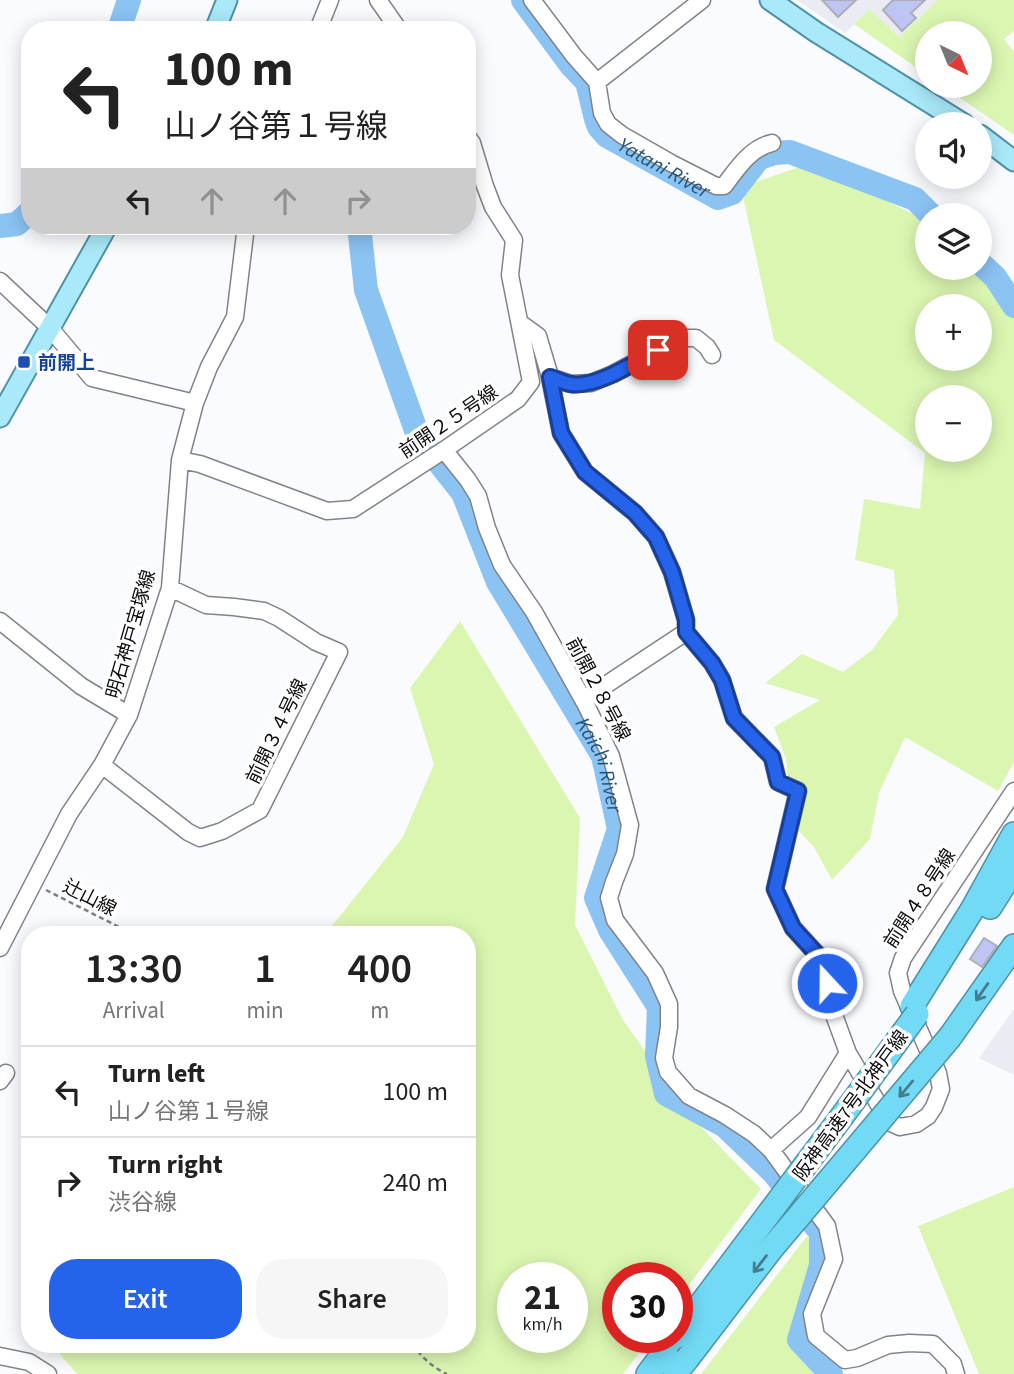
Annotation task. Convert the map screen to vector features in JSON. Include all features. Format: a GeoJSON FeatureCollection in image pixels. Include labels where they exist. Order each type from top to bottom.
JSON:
{"type":"FeatureCollection","features":[{"type":"Feature","properties":{"kind":"highway"},"geometry":{"type":"LineString","coordinates":[[915,1010],[1014,834]]}},
{"type":"Feature","properties":{"kind":"highway","name":"阪神高速7号北神戸線"},"geometry":{"type":"LineString","coordinates":[[693,1327],[915,1010],[938,985],[1014,869]]}},
{"type":"Feature","properties":{"kind":"highway","name":"阪神高速7号北神戸線"},"geometry":{"type":"LineString","coordinates":[[693,1333],[772,1248],[950,1037],[1010,953]]}},
{"type":"Feature","properties":{"kind":"highway","name":"阪神高速7号北神戸線"},"geometry":{"type":"LineString","coordinates":[[648,1374],[673,1353]]}},
{"type":"Feature","properties":{"kind":"main road"},"geometry":{"type":"LineString","coordinates":[[219,21],[227,0]]}},
{"type":"Feature","properties":{"kind":"main road"},"geometry":{"type":"LineString","coordinates":[[769,0],[945,112]]}},
{"type":"Feature","properties":{"kind":"main road"},"geometry":{"type":"LineString","coordinates":[[992,144],[1014,161]]}},
{"type":"Feature","properties":{"kind":"main road"},"geometry":{"type":"LineString","coordinates":[[0,417],[102,235]]}},
{"type":"Feature","properties":{"kind":"street"},"geometry":{"type":"LineString","coordinates":[[322,21],[330,0]]}},
{"type":"Feature","properties":{"kind":"street"},"geometry":{"type":"LineString","coordinates":[[378,0],[393,21]]}},
{"type":"Feature","properties":{"kind":"street"},"geometry":{"type":"LineString","coordinates":[[532,0],[597,82],[602,113],[608,124],[622,135],[716,186],[724,186],[749,156],[762,145],[772,143]]}},
{"type":"Feature","properties":{"kind":"street"},"geometry":{"type":"LineString","coordinates":[[597,82],[702,0]]}},
{"type":"Feature","properties":{"kind":"street","name":"前開２５号線"},"geometry":{"type":"LineString","coordinates":[[180,460],[200,464],[327,511],[353,509],[518,399],[531,382],[510,275],[514,240],[493,207],[476,155]]}},
{"type":"Feature","properties":{"kind":"street","name":"明石神戸宝塚線"},"geometry":{"type":"LineString","coordinates":[[0,948],[69,814],[102,765],[129,715],[170,588],[180,460],[195,403],[209,367],[235,317],[245,235]]}},
{"type":"Feature","properties":{"kind":"street"},"geometry":{"type":"LineString","coordinates":[[0,281],[50,328],[92,378],[195,403]]}},
{"type":"Feature","properties":{"kind":"street"},"geometry":{"type":"LineString","coordinates":[[520,323],[538,335],[561,433],[585,472],[635,513],[656,537],[672,572],[686,620],[686,632],[712,663],[722,680],[734,718],[772,757],[778,782],[798,791],[775,889],[793,928],[824,962],[830,1004],[848,1053],[808,1117],[771,1150]]}},
{"type":"Feature","properties":{"kind":"street"},"geometry":{"type":"LineString","coordinates":[[550,377],[572,384],[591,383],[681,338],[696,338],[712,355]]}},
{"type":"Feature","properties":{"kind":"street","name":"前開２８号線"},"geometry":{"type":"LineString","coordinates":[[443,450],[478,496],[502,565],[534,612],[611,756],[630,825],[625,854],[609,898],[615,920],[655,973],[669,1004],[669,1027],[664,1058],[668,1072],[689,1096],[754,1134],[771,1150],[827,1226],[834,1259],[812,1314],[816,1336],[845,1360],[888,1345],[933,1344],[953,1364],[956,1374]]}},
{"type":"Feature","properties":{"kind":"street","name":"前開３４号線"},"geometry":{"type":"LineString","coordinates":[[102,765],[188,832],[200,838],[222,831],[260,810],[339,652],[316,642],[264,611],[206,605],[170,588]]}},
{"type":"Feature","properties":{"kind":"street"},"geometry":{"type":"LineString","coordinates":[[0,621],[81,686],[129,715]]}},
{"type":"Feature","properties":{"kind":"street"},"geometry":{"type":"LineString","coordinates":[[583,700],[686,632]]}},
{"type":"Feature","properties":{"kind":"street","name":"前開４８号線"},"geometry":{"type":"LineString","coordinates":[[848,1053],[889,1122],[900,1127],[916,1124],[928,1116],[941,1089],[938,1073],[902,991],[898,974],[903,958],[1014,791]]}},
{"type":"Feature","properties":{"kind":"street"},"geometry":{"type":"LineString","coordinates":[[0,1356],[29,1362],[48,1374]]}},
{"type":"Feature","properties":{"kind":"path","name":"辻山線"},"geometry":{"type":"LineString","coordinates":[[33,884],[117,926]]}},
{"type":"Feature","properties":{"kind":"path"},"geometry":{"type":"LineString","coordinates":[[420,1353],[436,1369],[447,1374]]}},
{"type":"Feature","properties":{"kind":"shaded area"},"geometry":{"type":"Polygon","coordinates":[[[797,0],[938,0],[899,37],[870,9],[845,33],[797,0]]]}},
{"type":"Feature","properties":{"kind":"shaded area"},"geometry":{"type":"Polygon","coordinates":[[[1014,1009],[1014,1075],[979,1058],[1014,1009]]]}},
{"type":"Feature","properties":{"kind":"green space"},"geometry":{"type":"Polygon","coordinates":[[[938,0],[1014,0],[1014,31],[1004,39],[1014,52],[1014,135],[992,120],[992,112],[981,112],[960,98],[992,98],[992,21],[916,21],[938,0]]]}},
{"type":"Feature","properties":{"kind":"green space"},"geometry":{"type":"Polygon","coordinates":[[[870,9],[899,37],[915,22],[915,67],[854,24],[870,9]]]}},
{"type":"Feature","properties":{"kind":"green space"},"geometry":{"type":"Polygon","coordinates":[[[811,163],[915,215],[915,280],[990,280],[1014,303],[1014,762],[998,791],[905,737],[879,793],[870,839],[832,880],[814,847],[793,825],[786,759],[774,727],[820,700],[765,683],[802,654],[843,672],[872,650],[898,615],[894,570],[855,560],[864,499],[920,509],[924,462],[992,462],[992,385],[915,385],[915,446],[774,340],[741,187],[811,163]]]}},
{"type":"Feature","properties":{"kind":"green space"},"geometry":{"type":"Polygon","coordinates":[[[460,621],[580,818],[575,925],[623,1020],[698,1124],[761,1189],[693,1280],[693,1262],[602,1262],[602,1353],[639,1353],[623,1374],[77,1374],[59,1353],[476,1353],[476,926],[332,926],[403,837],[434,764],[410,688],[460,621]]]}},
{"type":"Feature","properties":{"kind":"green space"},"geometry":{"type":"Polygon","coordinates":[[[1014,1187],[1014,1374],[979,1374],[918,1226],[1014,1187]]]}},
{"type":"Feature","properties":{"kind":"green space"},"geometry":{"type":"Polygon","coordinates":[[[807,1236],[817,1247],[802,1331],[819,1374],[701,1374],[807,1236]]]}},
{"type":"Feature","properties":{"kind":"building"},"geometry":{"type":"Polygon","coordinates":[[[822,0],[856,0],[838,17],[822,0]]]}},
{"type":"Feature","properties":{"kind":"building"},"geometry":{"type":"Polygon","coordinates":[[[893,0],[925,0],[911,13],[916,18],[902,31],[883,10],[893,0]]]}},
{"type":"Feature","properties":{"kind":"building"},"geometry":{"type":"Polygon","coordinates":[[[984,938],[997,946],[982,967],[970,959],[984,938]]]}},
{"type":"Feature","properties":{"kind":"waterway"},"geometry":{"type":"LineString","coordinates":[[122,21],[129,0]]}},
{"type":"Feature","properties":{"kind":"waterway","name":"Yatani River"},"geometry":{"type":"LineString","coordinates":[[523,0],[571,65],[587,82],[596,119],[607,136],[718,198],[732,193],[759,158],[790,152],[915,199],[919,203]]}},
{"type":"Feature","properties":{"kind":"waterway"},"geometry":{"type":"LineString","coordinates":[[0,226],[17,224],[21,220]]}},
{"type":"Feature","properties":{"kind":"waterway","name":"Kaichi River"},"geometry":{"type":"LineString","coordinates":[[360,235],[366,290],[418,436],[463,493],[498,582],[603,756],[619,829],[596,898],[610,930],[659,1007],[657,1056],[666,1094],[725,1126],[774,1173],[821,1233],[821,1265],[799,1340],[831,1374]]}},
{"type":"Feature","properties":{"kind":"waterway","name":"Yatani River"},"geometry":{"type":"LineString","coordinates":[[992,274],[1014,306]]}},
{"type":"Feature","properties":{"kind":"place","name":"前開上"},"geometry":{"type":"Point","coordinates":[24,362]}},
{"type":"Feature","properties":{"kind":"route"},"geometry":{"type":"LineString","coordinates":[[658,350],[591,383],[572,384],[550,377],[561,433],[585,472],[635,513],[656,537],[672,572],[686,620],[686,632],[712,663],[722,680],[734,718],[772,757],[778,782],[798,791],[775,889],[793,928],[824,962],[827,983]]}}]}
